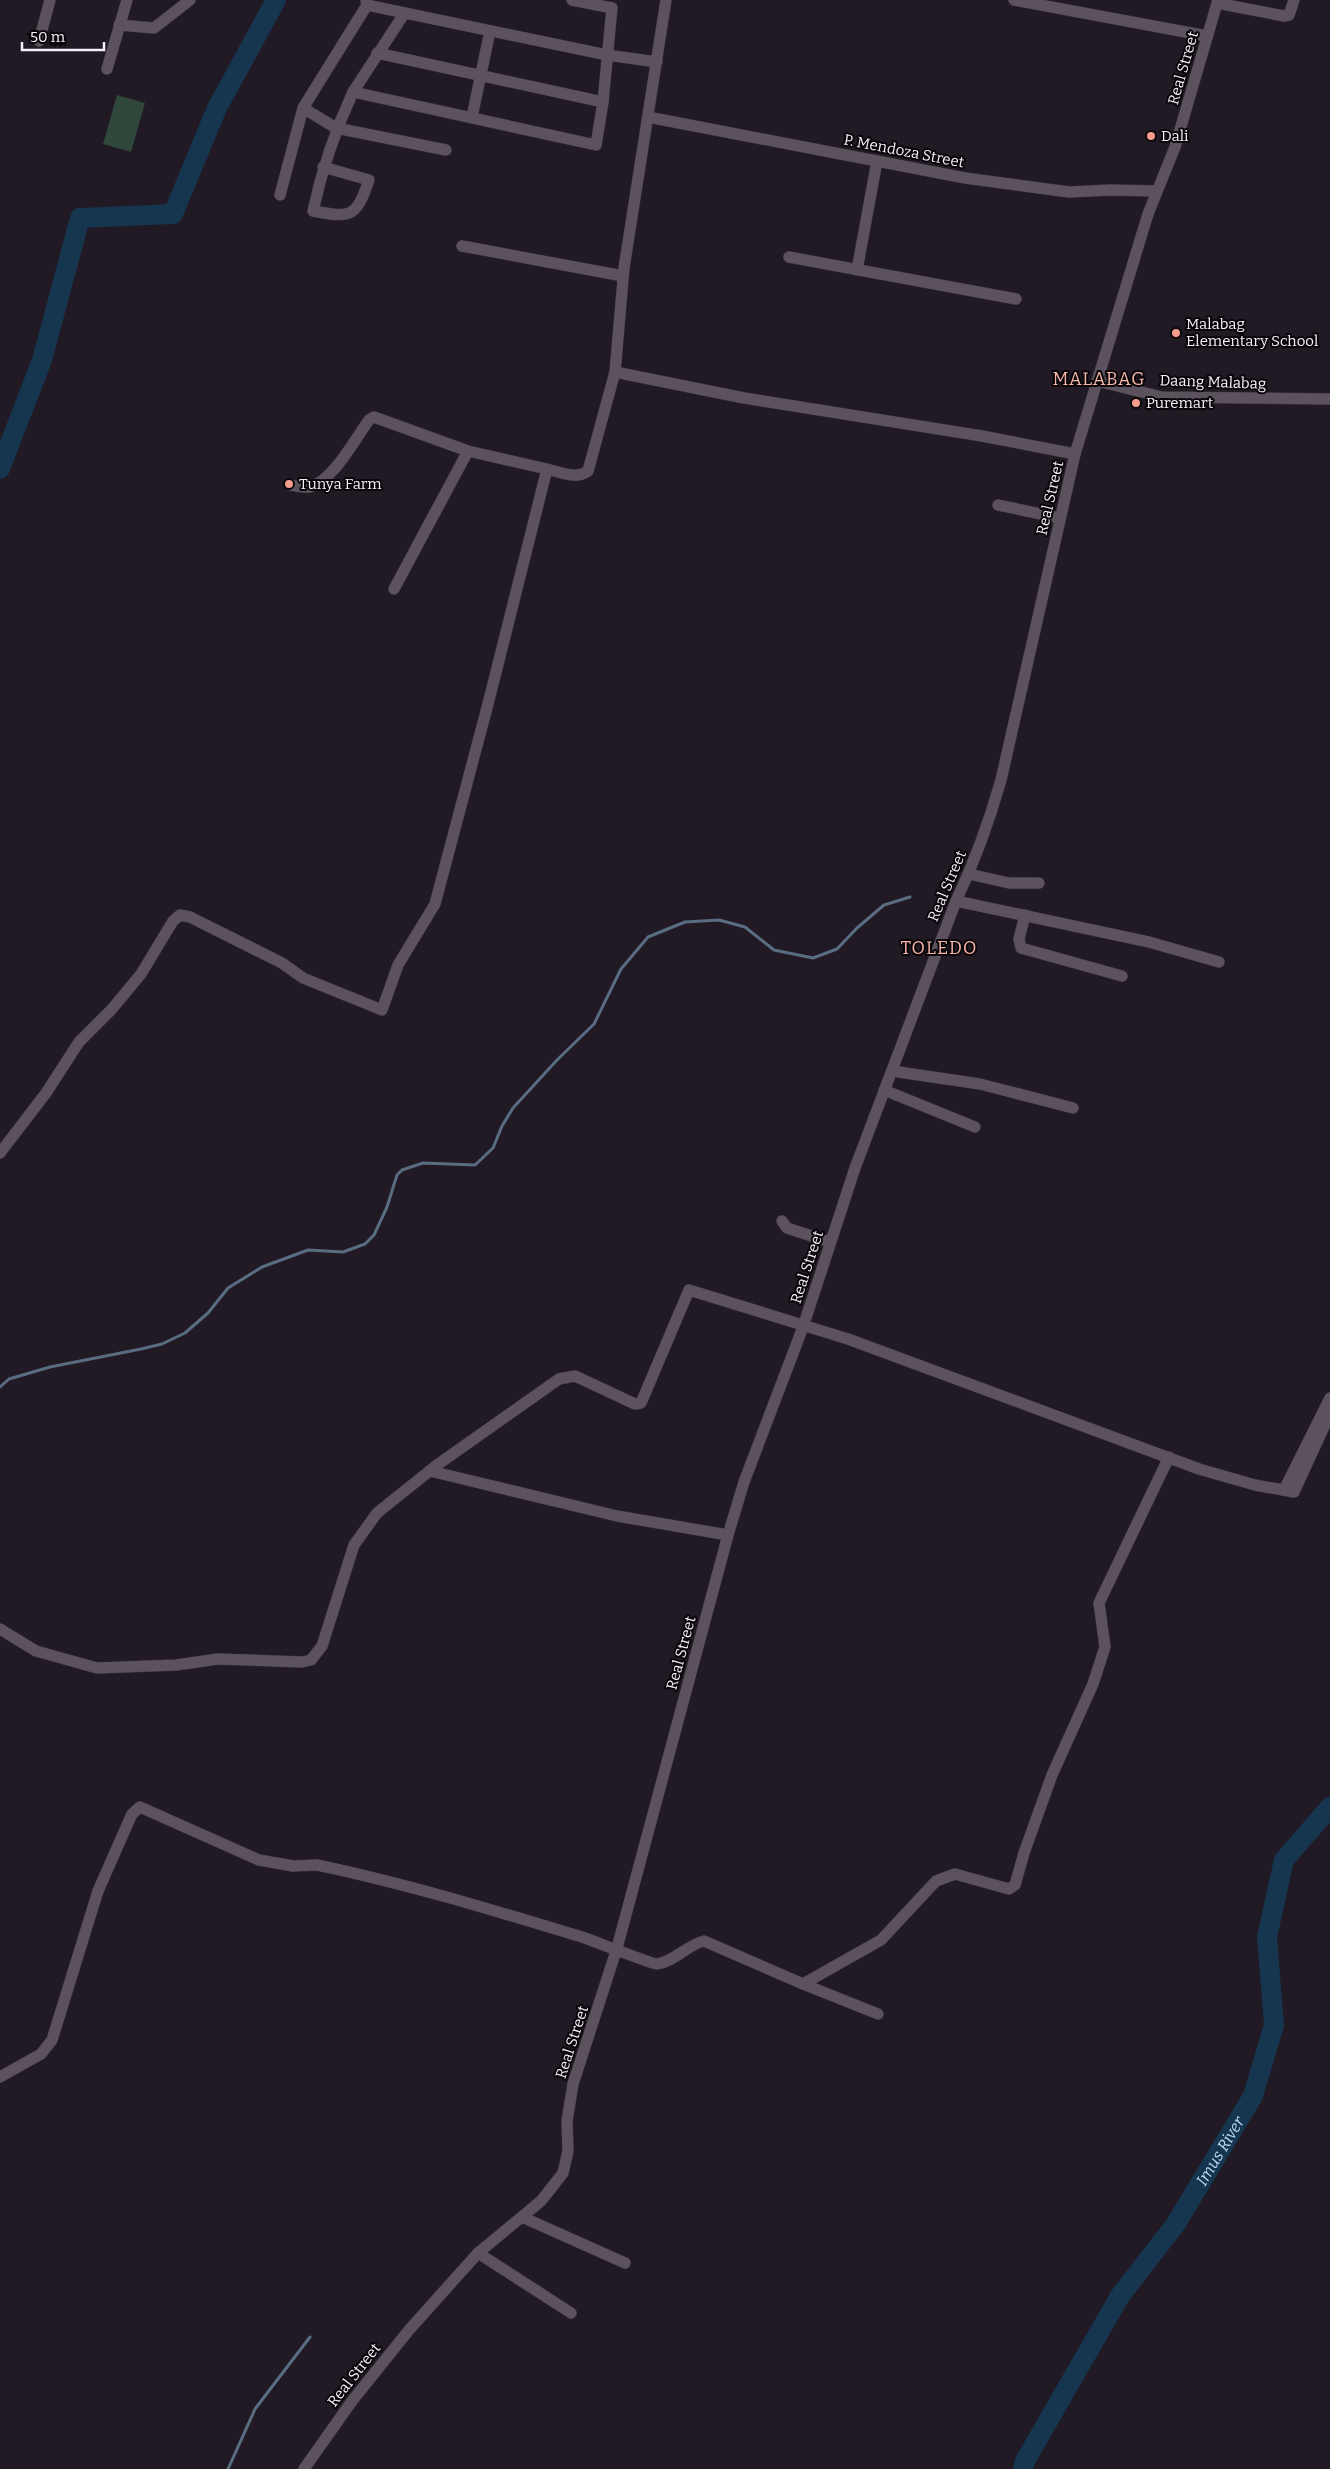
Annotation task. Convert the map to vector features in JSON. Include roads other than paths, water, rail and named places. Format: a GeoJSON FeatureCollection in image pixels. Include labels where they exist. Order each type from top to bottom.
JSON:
{"type":"FeatureCollection","features":[{"type":"Feature","properties":{"kind":"street"},"geometry":{"type":"LineString","coordinates":[[38,41],[50,0]]}},
{"type":"Feature","properties":{"kind":"street"},"geometry":{"type":"LineString","coordinates":[[107,69],[126,0]]}},
{"type":"Feature","properties":{"kind":"street"},"geometry":{"type":"LineString","coordinates":[[119,25],[154,28],[190,0]]}},
{"type":"Feature","properties":{"kind":"street"},"geometry":{"type":"LineString","coordinates":[[353,92],[596,145],[603,102],[612,8],[572,0]]}},
{"type":"Feature","properties":{"kind":"street"},"geometry":{"type":"LineString","coordinates":[[290,485],[308,487],[320,483],[331,473],[368,420],[374,416],[468,451],[574,476],[588,471],[615,372],[623,276],[666,0]]}},
{"type":"Feature","properties":{"kind":"street"},"geometry":{"type":"LineString","coordinates":[[1014,0],[1207,36]]}},
{"type":"Feature","properties":{"kind":"street"},"geometry":{"type":"LineString","coordinates":[[1218,1],[1284,16],[1289,15],[1294,0]]}},
{"type":"Feature","properties":{"kind":"street","name":"Real Street"},"geometry":{"type":"LineString","coordinates":[[304,2469],[352,2401],[409,2330],[478,2253],[541,2201],[563,2173],[568,2150],[567,2121],[573,2084],[617,1948],[728,1535],[753,1458],[803,1327],[855,1168],[956,901],[989,823],[1001,780],[1075,454],[1156,192],[1175,147],[1218,1]]}},
{"type":"Feature","properties":{"kind":"street"},"geometry":{"type":"LineString","coordinates":[[280,196],[303,108],[366,2],[400,8],[490,31],[608,55],[656,62]]}},
{"type":"Feature","properties":{"kind":"street"},"geometry":{"type":"LineString","coordinates":[[323,167],[369,180],[363,198],[354,211],[341,216],[313,211],[323,167],[336,128],[353,92],[377,54],[400,8]]}},
{"type":"Feature","properties":{"kind":"street"},"geometry":{"type":"LineString","coordinates":[[472,117],[490,31]]}},
{"type":"Feature","properties":{"kind":"street"},"geometry":{"type":"LineString","coordinates":[[377,54],[603,102]]}},
{"type":"Feature","properties":{"kind":"street"},"geometry":{"type":"LineString","coordinates":[[303,108],[336,128],[446,150]]}},
{"type":"Feature","properties":{"kind":"street","name":"P. Mendoza Street"},"geometry":{"type":"LineString","coordinates":[[648,117],[965,178],[1069,192],[1111,190],[1156,192]]}},
{"type":"Feature","properties":{"kind":"street"},"geometry":{"type":"LineString","coordinates":[[857,270],[878,161]]}},
{"type":"Feature","properties":{"kind":"street"},"geometry":{"type":"LineString","coordinates":[[462,246],[623,276]]}},
{"type":"Feature","properties":{"kind":"street"},"geometry":{"type":"LineString","coordinates":[[789,257],[1016,299]]}},
{"type":"Feature","properties":{"kind":"street"},"geometry":{"type":"LineString","coordinates":[[615,372],[744,398],[982,436],[1075,454]]}},
{"type":"Feature","properties":{"kind":"street","name":"Daang Malabag"},"geometry":{"type":"LineString","coordinates":[[1097,381],[1162,397],[1330,399]]}},
{"type":"Feature","properties":{"kind":"street"},"geometry":{"type":"LineString","coordinates":[[394,589],[468,451]]}},
{"type":"Feature","properties":{"kind":"street"},"geometry":{"type":"LineString","coordinates":[[0,1153],[46,1093],[79,1042],[112,1009],[141,974],[173,921],[180,915],[190,917],[282,963],[303,978],[382,1010],[398,965],[435,904],[547,469]]}},
{"type":"Feature","properties":{"kind":"street"},"geometry":{"type":"LineString","coordinates":[[998,505],[1060,518]]}},
{"type":"Feature","properties":{"kind":"street"},"geometry":{"type":"LineString","coordinates":[[969,874],[1009,883],[1039,883]]}},
{"type":"Feature","properties":{"kind":"street"},"geometry":{"type":"LineString","coordinates":[[956,901],[1148,942],[1219,962]]}},
{"type":"Feature","properties":{"kind":"street"},"geometry":{"type":"LineString","coordinates":[[1024,915],[1019,939],[1021,948],[1122,976]]}},
{"type":"Feature","properties":{"kind":"street"},"geometry":{"type":"LineString","coordinates":[[892,1071],[980,1084],[1073,1108]]}},
{"type":"Feature","properties":{"kind":"street"},"geometry":{"type":"LineString","coordinates":[[884,1090],[976,1127]]}},
{"type":"Feature","properties":{"kind":"street"},"geometry":{"type":"LineString","coordinates":[[782,1221],[786,1228],[830,1242]]}},
{"type":"Feature","properties":{"kind":"street"},"geometry":{"type":"LineString","coordinates":[[0,1629],[36,1651],[97,1668],[176,1665],[218,1659],[302,1662],[312,1660],[322,1646],[354,1545],[377,1513],[430,1471],[559,1379],[570,1375],[575,1376],[635,1404],[641,1403],[689,1290],[803,1327],[848,1339],[1169,1457],[1255,1486],[1294,1492],[1330,1414]]}},
{"type":"Feature","properties":{"kind":"street"},"geometry":{"type":"LineString","coordinates":[[1284,1490],[1330,1398]]}},
{"type":"Feature","properties":{"kind":"street"},"geometry":{"type":"LineString","coordinates":[[803,1984],[881,1940],[936,1880],[955,1874],[1009,1889],[1015,1886],[1024,1852],[1052,1775],[1093,1684],[1105,1647],[1099,1603],[1169,1457]]}},
{"type":"Feature","properties":{"kind":"street"},"geometry":{"type":"LineString","coordinates":[[430,1471],[617,1516],[728,1535]]}},
{"type":"Feature","properties":{"kind":"street"},"geometry":{"type":"LineString","coordinates":[[0,2077],[41,2054],[52,2040],[98,1891],[132,1814],[140,1807],[259,1860],[292,1866],[317,1864],[464,1900],[617,1948],[655,1964],[666,1961],[693,1943],[704,1941],[878,2014]]}},
{"type":"Feature","properties":{"kind":"street"},"geometry":{"type":"LineString","coordinates":[[522,2217],[625,2263]]}},
{"type":"Feature","properties":{"kind":"street"},"geometry":{"type":"LineString","coordinates":[[478,2253],[571,2312]]}},
{"type":"Feature","properties":{"kind":"waterway"},"geometry":{"type":"LineString","coordinates":[[0,469],[42,360],[80,218],[173,214],[217,108],[276,0]]}},
{"type":"Feature","properties":{"kind":"waterway"},"geometry":{"type":"LineString","coordinates":[[0,1387],[9,1379],[50,1367],[162,1344],[185,1333],[208,1313],[228,1288],[262,1267],[308,1250],[343,1252],[365,1244],[374,1235],[387,1207],[397,1175],[402,1170],[423,1163],[475,1165],[493,1148],[502,1126],[513,1108],[557,1060],[594,1024],[621,969],[648,937],[685,922],[719,920],[745,927],[774,950],[813,958],[837,949],[857,928],[884,905],[910,897]]}},
{"type":"Feature","properties":{"kind":"waterway","name":"Imus River"},"geometry":{"type":"LineString","coordinates":[[1023,2469],[1025,2461],[1120,2296],[1175,2225],[1253,2096],[1274,2025],[1267,1937],[1284,1860],[1330,1807]]}},
{"type":"Feature","properties":{"kind":"waterway"},"geometry":{"type":"LineString","coordinates":[[228,2469],[255,2409],[310,2337]]}},
{"type":"Feature","properties":{"kind":"place","name":"Dali"},"geometry":{"type":"Point","coordinates":[1151,136]}},
{"type":"Feature","properties":{"kind":"place","name":"Malabag Elementary School"},"geometry":{"type":"Point","coordinates":[1176,333]}},
{"type":"Feature","properties":{"kind":"place","name":"Puremart"},"geometry":{"type":"Point","coordinates":[1136,403]}},
{"type":"Feature","properties":{"kind":"place","name":"Tunya Farm"},"geometry":{"type":"Point","coordinates":[289,484]}},
{"type":"Feature","properties":{"kind":"district","name":"MALABAG"},"geometry":{"type":"Point","coordinates":[1099,379]}},
{"type":"Feature","properties":{"kind":"district","name":"TOLEDO"},"geometry":{"type":"Point","coordinates":[939,948]}}]}
